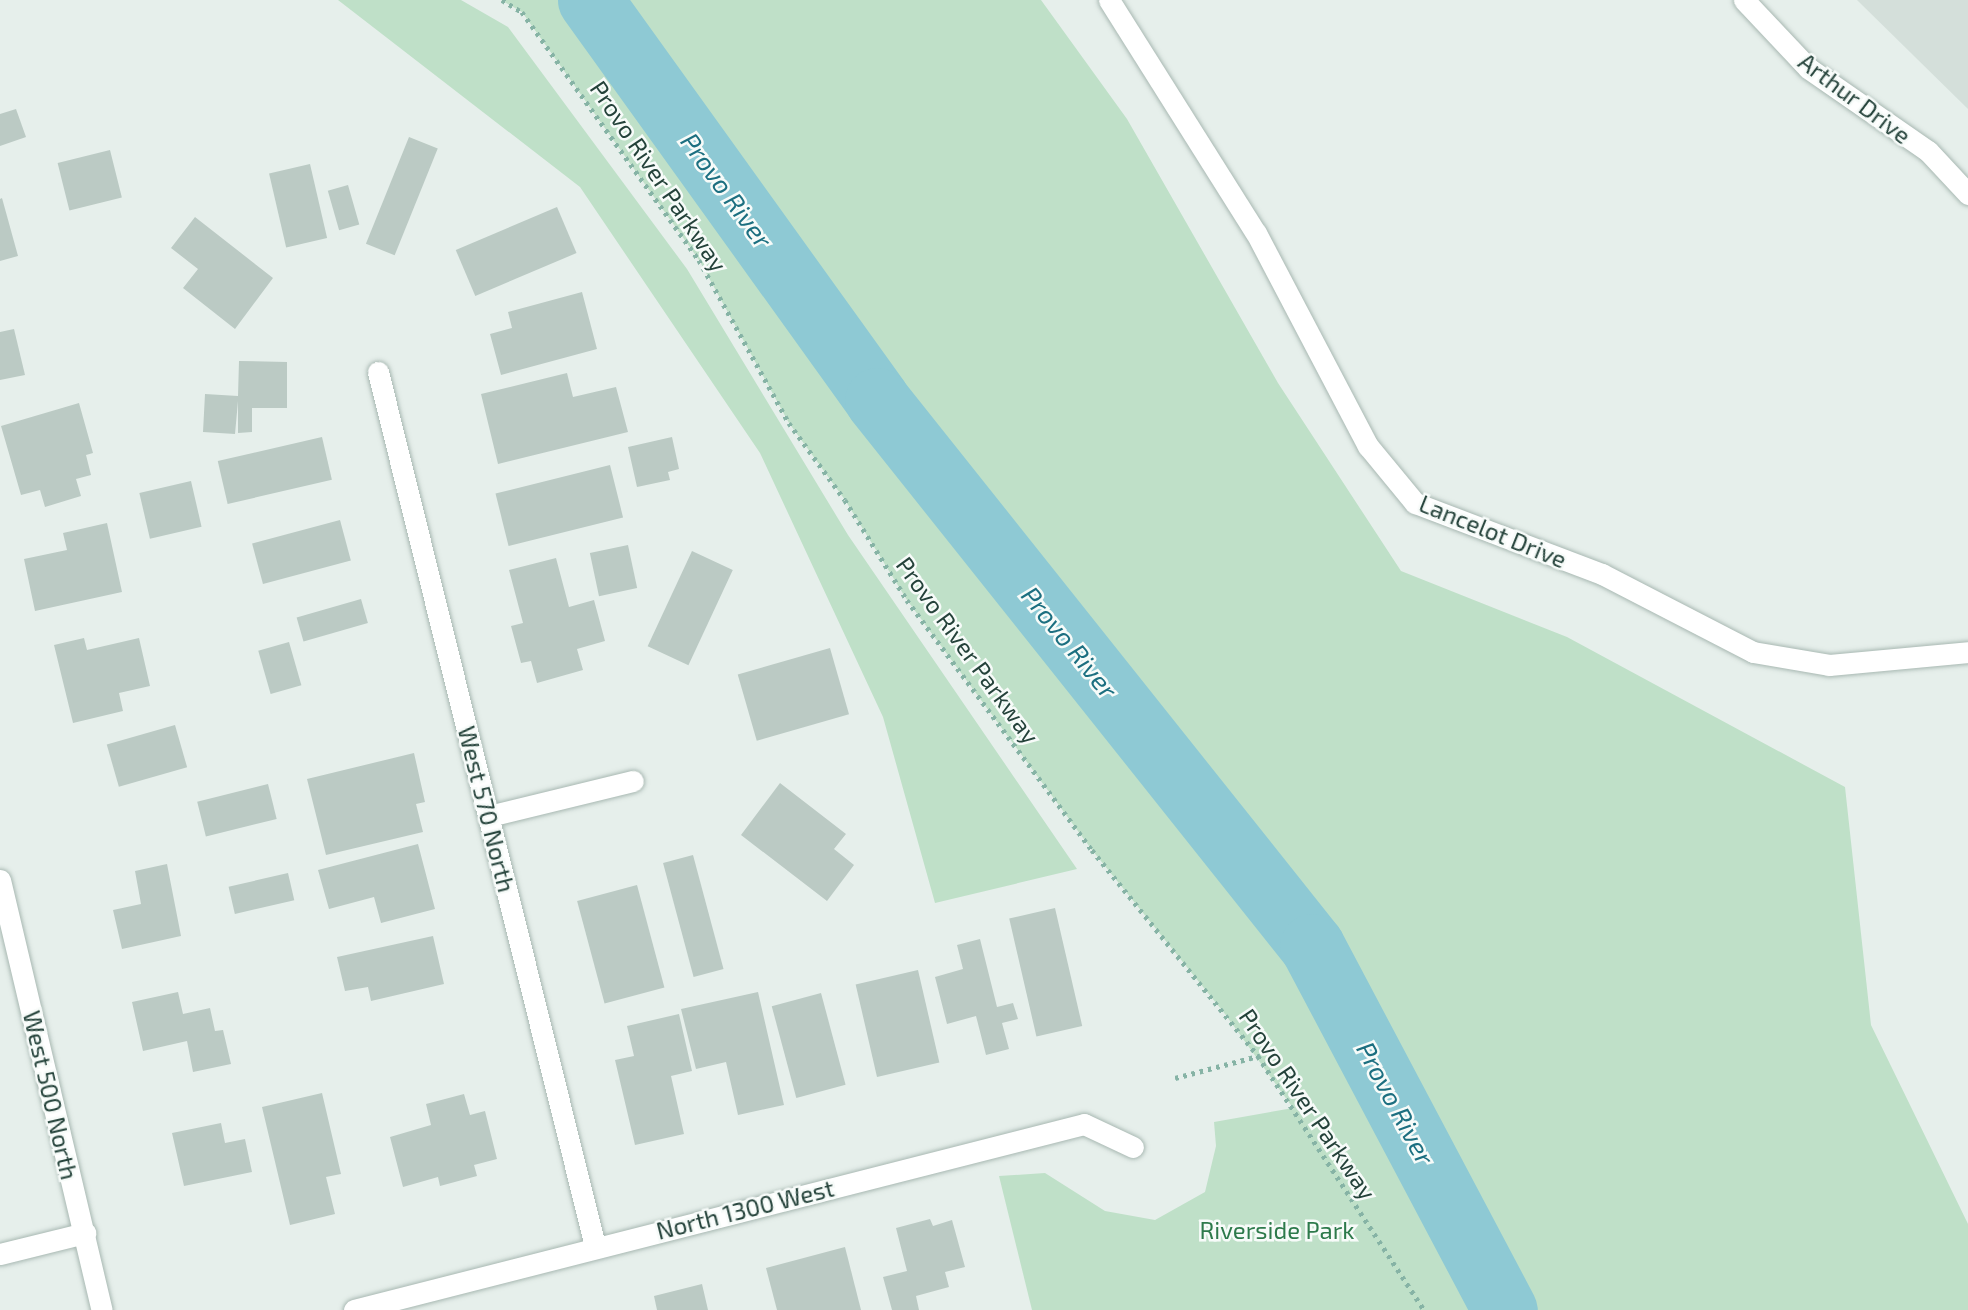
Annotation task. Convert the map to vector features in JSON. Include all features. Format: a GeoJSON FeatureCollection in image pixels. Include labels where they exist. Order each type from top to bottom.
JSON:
{"type":"FeatureCollection","features":[{"type":"Feature","properties":{"kind":"street","name":"Lancelot Drive"},"geometry":{"type":"LineString","coordinates":[[1109,0],[1256,233],[1368,446],[1415,503],[1602,574],[1753,652],[1829,664],[1968,652]]}},
{"type":"Feature","properties":{"kind":"street","name":"Arthur Drive"},"geometry":{"type":"LineString","coordinates":[[1744,0],[1808,68],[1928,151],[1968,194]]}},
{"type":"Feature","properties":{"kind":"street","name":"West 570 North"},"geometry":{"type":"LineString","coordinates":[[378,372],[595,1246]]}},
{"type":"Feature","properties":{"kind":"street"},"geometry":{"type":"LineString","coordinates":[[489,816],[633,781]]}},
{"type":"Feature","properties":{"kind":"street","name":"West 500 North"},"geometry":{"type":"LineString","coordinates":[[0,880],[102,1310]]}},
{"type":"Feature","properties":{"kind":"street","name":"North 1300 West"},"geometry":{"type":"LineString","coordinates":[[354,1310],[595,1246],[1084,1124],[1133,1147]]}},
{"type":"Feature","properties":{"kind":"street"},"geometry":{"type":"LineString","coordinates":[[0,1254],[85,1233]]}},
{"type":"Feature","properties":{"kind":"path","name":"Provo River Parkway"},"geometry":{"type":"LineString","coordinates":[[502,0],[522,12],[699,260],[789,423],[845,500],[907,600],[1092,850],[1258,1056],[1424,1310]]}},
{"type":"Feature","properties":{"kind":"path"},"geometry":{"type":"LineString","coordinates":[[1175,1078],[1258,1056]]}},
{"type":"Feature","properties":{"kind":"shaded area"},"geometry":{"type":"Polygon","coordinates":[[[1857,0],[1968,0],[1968,109],[1857,0]]]}},
{"type":"Feature","properties":{"kind":"green space"},"geometry":{"type":"Polygon","coordinates":[[[338,0],[461,0],[508,27],[687,269],[848,535],[1077,869],[935,903],[883,717],[760,453],[580,187],[338,0]]]}},
{"type":"Feature","properties":{"kind":"green space","name":"Riverside Park"},"geometry":{"type":"Polygon","coordinates":[[[501,0],[1041,0],[1127,119],[1278,383],[1401,571],[1567,637],[1845,787],[1871,1025],[1968,1224],[1968,1310],[1032,1310],[999,1176],[1045,1173],[1105,1211],[1155,1220],[1205,1192],[1216,1146],[1214,1122],[1293,1108],[1225,1014],[1092,850],[907,600],[845,500],[789,423],[699,260],[522,12],[501,0]]]}},
{"type":"Feature","properties":{"kind":"building"},"geometry":{"type":"Polygon","coordinates":[[[16,109],[26,137],[0,146],[0,114],[16,109]]]}},
{"type":"Feature","properties":{"kind":"building"},"geometry":{"type":"Polygon","coordinates":[[[409,137],[438,149],[395,255],[366,244],[409,137]]]}},
{"type":"Feature","properties":{"kind":"building"},"geometry":{"type":"Polygon","coordinates":[[[110,150],[122,198],[69,211],[58,163],[110,150]]]}},
{"type":"Feature","properties":{"kind":"building"},"geometry":{"type":"Polygon","coordinates":[[[310,164],[327,238],[286,248],[269,173],[310,164]]]}},
{"type":"Feature","properties":{"kind":"building"},"geometry":{"type":"Polygon","coordinates":[[[348,185],[359,224],[339,230],[328,191],[348,185]]]}},
{"type":"Feature","properties":{"kind":"building"},"geometry":{"type":"Polygon","coordinates":[[[2,198],[18,256],[0,261],[0,199],[2,198]]]}},
{"type":"Feature","properties":{"kind":"building"},"geometry":{"type":"Polygon","coordinates":[[[557,207],[577,253],[475,296],[456,250],[557,207]]]}},
{"type":"Feature","properties":{"kind":"building"},"geometry":{"type":"Polygon","coordinates":[[[195,217],[273,278],[235,329],[183,288],[198,269],[171,248],[195,217]]]}},
{"type":"Feature","properties":{"kind":"building"},"geometry":{"type":"Polygon","coordinates":[[[582,292],[597,349],[501,375],[490,334],[512,328],[508,312],[582,292]]]}},
{"type":"Feature","properties":{"kind":"building"},"geometry":{"type":"Polygon","coordinates":[[[14,329],[25,375],[0,380],[0,332],[14,329]]]}},
{"type":"Feature","properties":{"kind":"building"},"geometry":{"type":"Polygon","coordinates":[[[239,361],[287,362],[287,408],[252,408],[252,432],[238,433],[238,401],[235,434],[203,432],[205,394],[238,396],[239,361]]]}},
{"type":"Feature","properties":{"kind":"building"},"geometry":{"type":"Polygon","coordinates":[[[567,373],[573,397],[616,387],[628,432],[498,464],[481,394],[567,373]]]}},
{"type":"Feature","properties":{"kind":"building"},"geometry":{"type":"Polygon","coordinates":[[[79,403],[93,453],[86,455],[91,475],[76,479],[81,496],[45,507],[40,490],[21,495],[1,426],[79,403]]]}},
{"type":"Feature","properties":{"kind":"building"},"geometry":{"type":"Polygon","coordinates":[[[322,437],[332,480],[228,504],[218,461],[322,437]]]}},
{"type":"Feature","properties":{"kind":"building"},"geometry":{"type":"Polygon","coordinates":[[[672,437],[679,469],[668,472],[670,480],[637,487],[628,447],[672,437]]]}},
{"type":"Feature","properties":{"kind":"building"},"geometry":{"type":"Polygon","coordinates":[[[610,465],[623,517],[509,546],[496,494],[610,465]]]}},
{"type":"Feature","properties":{"kind":"building"},"geometry":{"type":"Polygon","coordinates":[[[191,481],[202,527],[150,539],[139,493],[191,481]]]}},
{"type":"Feature","properties":{"kind":"building"},"geometry":{"type":"Polygon","coordinates":[[[340,520],[351,561],[263,584],[252,544],[340,520]]]}},
{"type":"Feature","properties":{"kind":"building"},"geometry":{"type":"Polygon","coordinates":[[[107,523],[122,592],[35,611],[24,559],[67,550],[63,533],[107,523]]]}},
{"type":"Feature","properties":{"kind":"building"},"geometry":{"type":"Polygon","coordinates":[[[628,545],[637,588],[599,596],[590,553],[628,545]]]}},
{"type":"Feature","properties":{"kind":"building"},"geometry":{"type":"Polygon","coordinates":[[[692,551],[733,570],[688,665],[648,646],[692,551]]]}},
{"type":"Feature","properties":{"kind":"building"},"geometry":{"type":"Polygon","coordinates":[[[556,558],[569,607],[594,600],[605,641],[577,649],[583,670],[537,683],[531,661],[521,663],[511,626],[523,623],[509,570],[556,558]]]}},
{"type":"Feature","properties":{"kind":"building"},"geometry":{"type":"Polygon","coordinates":[[[361,599],[368,623],[303,641],[297,617],[361,599]]]}},
{"type":"Feature","properties":{"kind":"building"},"geometry":{"type":"Polygon","coordinates":[[[84,638],[87,650],[139,638],[150,686],[119,693],[123,711],[73,723],[54,645],[84,638]]]}},
{"type":"Feature","properties":{"kind":"building"},"geometry":{"type":"Polygon","coordinates":[[[289,642],[301,685],[271,694],[258,651],[289,642]]]}},
{"type":"Feature","properties":{"kind":"building"},"geometry":{"type":"Polygon","coordinates":[[[830,648],[849,714],[757,741],[738,674],[830,648]]]}},
{"type":"Feature","properties":{"kind":"building"},"geometry":{"type":"Polygon","coordinates":[[[175,725],[187,767],[119,787],[107,745],[175,725]]]}},
{"type":"Feature","properties":{"kind":"building"},"geometry":{"type":"Polygon","coordinates":[[[414,753],[425,802],[416,804],[423,832],[326,855],[307,779],[414,753]]]}},
{"type":"Feature","properties":{"kind":"building"},"geometry":{"type":"Polygon","coordinates":[[[780,783],[846,834],[834,849],[854,865],[827,901],[741,835],[780,783]]]}},
{"type":"Feature","properties":{"kind":"building"},"geometry":{"type":"Polygon","coordinates":[[[268,784],[277,819],[206,837],[197,802],[268,784]]]}},
{"type":"Feature","properties":{"kind":"building"},"geometry":{"type":"Polygon","coordinates":[[[418,844],[435,909],[381,923],[374,897],[329,909],[318,870],[418,844]]]}},
{"type":"Feature","properties":{"kind":"building"},"geometry":{"type":"Polygon","coordinates":[[[693,855],[724,969],[694,977],[663,863],[693,855]]]}},
{"type":"Feature","properties":{"kind":"building"},"geometry":{"type":"Polygon","coordinates":[[[167,864],[181,936],[122,949],[113,910],[141,904],[135,871],[167,864]]]}},
{"type":"Feature","properties":{"kind":"building"},"geometry":{"type":"Polygon","coordinates":[[[288,873],[294,900],[235,914],[229,887],[288,873]]]}},
{"type":"Feature","properties":{"kind":"building"},"geometry":{"type":"Polygon","coordinates":[[[637,885],[664,987],[605,1003],[577,901],[637,885]]]}},
{"type":"Feature","properties":{"kind":"building"},"geometry":{"type":"Polygon","coordinates":[[[1055,908],[1082,1026],[1036,1036],[1009,919],[1055,908]]]}},
{"type":"Feature","properties":{"kind":"building"},"geometry":{"type":"Polygon","coordinates":[[[433,936],[444,984],[371,1001],[368,987],[345,991],[337,957],[433,936]]]}},
{"type":"Feature","properties":{"kind":"building"},"geometry":{"type":"Polygon","coordinates":[[[980,939],[997,1007],[1013,1003],[1018,1019],[1002,1023],[1009,1049],[986,1055],[976,1016],[947,1024],[935,977],[963,969],[957,945],[980,939]]]}},
{"type":"Feature","properties":{"kind":"building"},"geometry":{"type":"Polygon","coordinates":[[[918,970],[939,1063],[877,1077],[856,984],[918,970]]]}},
{"type":"Feature","properties":{"kind":"building"},"geometry":{"type":"Polygon","coordinates":[[[178,992],[183,1014],[210,1008],[215,1031],[223,1030],[231,1064],[193,1072],[187,1041],[143,1051],[132,1002],[178,992]]]}},
{"type":"Feature","properties":{"kind":"building"},"geometry":{"type":"Polygon","coordinates":[[[758,992],[784,1105],[738,1115],[726,1062],[696,1069],[681,1009],[758,992]]]}},
{"type":"Feature","properties":{"kind":"building"},"geometry":{"type":"Polygon","coordinates":[[[821,993],[846,1085],[796,1098],[772,1006],[821,993]]]}},
{"type":"Feature","properties":{"kind":"building"},"geometry":{"type":"Polygon","coordinates":[[[679,1014],[692,1071],[671,1076],[684,1134],[635,1145],[615,1060],[634,1056],[627,1026],[679,1014]]]}},
{"type":"Feature","properties":{"kind":"building"},"geometry":{"type":"Polygon","coordinates":[[[322,1093],[341,1174],[326,1177],[335,1214],[290,1225],[262,1107],[322,1093]]]}},
{"type":"Feature","properties":{"kind":"building"},"geometry":{"type":"Polygon","coordinates":[[[464,1094],[470,1115],[485,1111],[497,1159],[474,1165],[477,1176],[440,1186],[438,1177],[403,1187],[390,1137],[431,1125],[426,1104],[464,1094]]]}},
{"type":"Feature","properties":{"kind":"building"},"geometry":{"type":"Polygon","coordinates":[[[221,1123],[225,1143],[245,1139],[252,1172],[184,1186],[172,1133],[221,1123]]]}},
{"type":"Feature","properties":{"kind":"building"},"geometry":{"type":"Polygon","coordinates":[[[930,1219],[933,1226],[952,1220],[965,1267],[945,1272],[949,1287],[916,1296],[919,1310],[892,1310],[883,1277],[907,1271],[896,1228],[930,1219]]]}},
{"type":"Feature","properties":{"kind":"building"},"geometry":{"type":"Polygon","coordinates":[[[845,1247],[861,1310],[777,1310],[766,1268],[845,1247]]]}},
{"type":"Feature","properties":{"kind":"building"},"geometry":{"type":"Polygon","coordinates":[[[702,1284],[708,1310],[657,1310],[654,1296],[702,1284]]]}},
{"type":"Feature","properties":{"kind":"waterway","name":"Provo River"},"geometry":{"type":"LineString","coordinates":[[590,0],[877,400],[1312,946],[1505,1310]]}}]}
